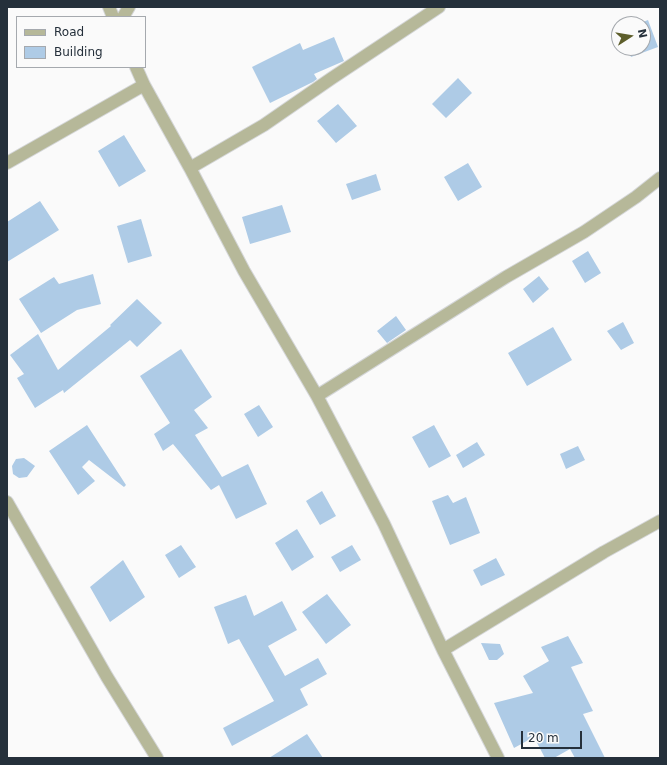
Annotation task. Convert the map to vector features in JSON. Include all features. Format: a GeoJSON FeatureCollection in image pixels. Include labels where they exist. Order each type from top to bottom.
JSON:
{"type":"FeatureCollection","features":[{"type":"Feature","properties":{"kind":"street"},"geometry":{"type":"LineString","coordinates":[[124,16],[129,7]]}},
{"type":"Feature","properties":{"kind":"street"},"geometry":{"type":"LineString","coordinates":[[190,168],[264,125],[439,7]]}},
{"type":"Feature","properties":{"kind":"street"},"geometry":{"type":"LineString","coordinates":[[136,68],[144,85],[190,168],[244,271],[317,396],[384,524],[443,650],[498,758]]}},
{"type":"Feature","properties":{"kind":"street"},"geometry":{"type":"LineString","coordinates":[[7,163],[144,85]]}},
{"type":"Feature","properties":{"kind":"street"},"geometry":{"type":"LineString","coordinates":[[317,396],[506,277],[584,232],[636,197],[660,178]]}},
{"type":"Feature","properties":{"kind":"street"},"geometry":{"type":"LineString","coordinates":[[7,502],[107,677],[157,758]]}},
{"type":"Feature","properties":{"kind":"street"},"geometry":{"type":"LineString","coordinates":[[443,650],[604,552],[660,521]]}},
{"type":"Feature","properties":{"kind":"building"},"geometry":{"type":"Polygon","coordinates":[[[651,28],[658,47],[651,50],[651,28]]]}},
{"type":"Feature","properties":{"kind":"building"},"geometry":{"type":"Polygon","coordinates":[[[334,37],[344,61],[314,74],[317,79],[313,82],[270,103],[252,67],[300,43],[303,50],[334,37]]]}},
{"type":"Feature","properties":{"kind":"building"},"geometry":{"type":"Polygon","coordinates":[[[458,78],[472,93],[446,118],[432,104],[458,78]]]}},
{"type":"Feature","properties":{"kind":"building"},"geometry":{"type":"Polygon","coordinates":[[[338,104],[357,126],[336,143],[317,121],[338,104]]]}},
{"type":"Feature","properties":{"kind":"building"},"geometry":{"type":"Polygon","coordinates":[[[124,135],[146,171],[119,187],[98,151],[124,135]]]}},
{"type":"Feature","properties":{"kind":"building"},"geometry":{"type":"Polygon","coordinates":[[[468,163],[482,187],[458,201],[444,177],[468,163]]]}},
{"type":"Feature","properties":{"kind":"building"},"geometry":{"type":"Polygon","coordinates":[[[376,174],[381,190],[352,200],[346,184],[376,174]]]}},
{"type":"Feature","properties":{"kind":"building"},"geometry":{"type":"Polygon","coordinates":[[[40,201],[59,230],[7,262],[7,222],[40,201]]]}},
{"type":"Feature","properties":{"kind":"building"},"geometry":{"type":"Polygon","coordinates":[[[282,205],[291,232],[250,244],[242,217],[282,205]]]}},
{"type":"Feature","properties":{"kind":"building"},"geometry":{"type":"Polygon","coordinates":[[[141,219],[152,256],[128,263],[117,226],[141,219]]]}},
{"type":"Feature","properties":{"kind":"building"},"geometry":{"type":"Polygon","coordinates":[[[588,251],[601,273],[585,283],[572,261],[588,251]]]}},
{"type":"Feature","properties":{"kind":"building"},"geometry":{"type":"Polygon","coordinates":[[[93,274],[101,304],[77,310],[41,333],[19,299],[54,277],[59,284],[93,274]]]}},
{"type":"Feature","properties":{"kind":"building"},"geometry":{"type":"Polygon","coordinates":[[[539,276],[549,289],[533,303],[523,289],[539,276]]]}},
{"type":"Feature","properties":{"kind":"building"},"geometry":{"type":"Polygon","coordinates":[[[137,299],[162,323],[137,347],[130,340],[64,393],[63,390],[35,408],[17,378],[24,374],[10,355],[38,334],[58,370],[111,326],[110,325],[137,299]]]}},
{"type":"Feature","properties":{"kind":"building"},"geometry":{"type":"Polygon","coordinates":[[[396,316],[406,330],[387,343],[377,331],[396,316]]]}},
{"type":"Feature","properties":{"kind":"building"},"geometry":{"type":"Polygon","coordinates":[[[623,322],[634,343],[621,350],[607,331],[623,322]]]}},
{"type":"Feature","properties":{"kind":"building"},"geometry":{"type":"Polygon","coordinates":[[[553,327],[572,360],[527,386],[508,353],[553,327]]]}},
{"type":"Feature","properties":{"kind":"building"},"geometry":{"type":"Polygon","coordinates":[[[181,349],[212,397],[194,410],[208,428],[195,435],[222,477],[248,464],[267,504],[236,519],[219,485],[211,490],[173,444],[163,451],[154,434],[170,423],[140,376],[181,349]]]}},
{"type":"Feature","properties":{"kind":"building"},"geometry":{"type":"Polygon","coordinates":[[[259,405],[273,427],[258,437],[244,414],[259,405]]]}},
{"type":"Feature","properties":{"kind":"building"},"geometry":{"type":"Polygon","coordinates":[[[87,425],[126,485],[124,487],[89,460],[82,467],[95,481],[78,495],[49,451],[87,425]]]}},
{"type":"Feature","properties":{"kind":"building"},"geometry":{"type":"Polygon","coordinates":[[[434,425],[451,456],[429,468],[412,437],[434,425]]]}},
{"type":"Feature","properties":{"kind":"building"},"geometry":{"type":"Polygon","coordinates":[[[477,442],[485,455],[463,468],[456,455],[477,442]]]}},
{"type":"Feature","properties":{"kind":"building"},"geometry":{"type":"Polygon","coordinates":[[[578,446],[585,460],[566,469],[560,454],[578,446]]]}},
{"type":"Feature","properties":{"kind":"building"},"geometry":{"type":"Polygon","coordinates":[[[24,458],[35,466],[27,477],[19,478],[13,474],[12,466],[16,459],[24,458]]]}},
{"type":"Feature","properties":{"kind":"building"},"geometry":{"type":"Polygon","coordinates":[[[322,491],[336,516],[320,525],[306,501],[322,491]]]}},
{"type":"Feature","properties":{"kind":"building"},"geometry":{"type":"Polygon","coordinates":[[[448,495],[453,503],[466,497],[480,533],[450,545],[432,501],[448,495]]]}},
{"type":"Feature","properties":{"kind":"building"},"geometry":{"type":"Polygon","coordinates":[[[297,529],[314,557],[292,571],[275,543],[297,529]]]}},
{"type":"Feature","properties":{"kind":"building"},"geometry":{"type":"Polygon","coordinates":[[[181,545],[196,567],[179,578],[165,555],[181,545]]]}},
{"type":"Feature","properties":{"kind":"building"},"geometry":{"type":"Polygon","coordinates":[[[352,545],[361,560],[340,572],[331,557],[352,545]]]}},
{"type":"Feature","properties":{"kind":"building"},"geometry":{"type":"Polygon","coordinates":[[[496,558],[505,575],[481,586],[473,570],[496,558]]]}},
{"type":"Feature","properties":{"kind":"building"},"geometry":{"type":"Polygon","coordinates":[[[123,560],[145,597],[110,622],[90,587],[123,560]]]}},
{"type":"Feature","properties":{"kind":"building"},"geometry":{"type":"Polygon","coordinates":[[[327,594],[351,625],[326,644],[302,612],[327,594]]]}},
{"type":"Feature","properties":{"kind":"building"},"geometry":{"type":"Polygon","coordinates":[[[246,595],[254,616],[282,601],[297,630],[268,646],[285,676],[318,658],[327,674],[300,689],[308,705],[232,746],[223,728],[274,701],[239,639],[228,644],[214,607],[246,595]]]}},
{"type":"Feature","properties":{"kind":"building"},"geometry":{"type":"Polygon","coordinates":[[[568,636],[583,663],[571,667],[593,711],[583,714],[605,758],[575,758],[570,749],[554,758],[545,758],[534,737],[514,748],[494,703],[533,693],[523,676],[549,661],[541,647],[568,636]]]}},
{"type":"Feature","properties":{"kind":"building"},"geometry":{"type":"Polygon","coordinates":[[[481,643],[500,644],[504,654],[497,660],[489,660],[481,643]]]}},
{"type":"Feature","properties":{"kind":"building"},"geometry":{"type":"Polygon","coordinates":[[[307,734],[323,758],[269,758],[307,734]]]}}]}
